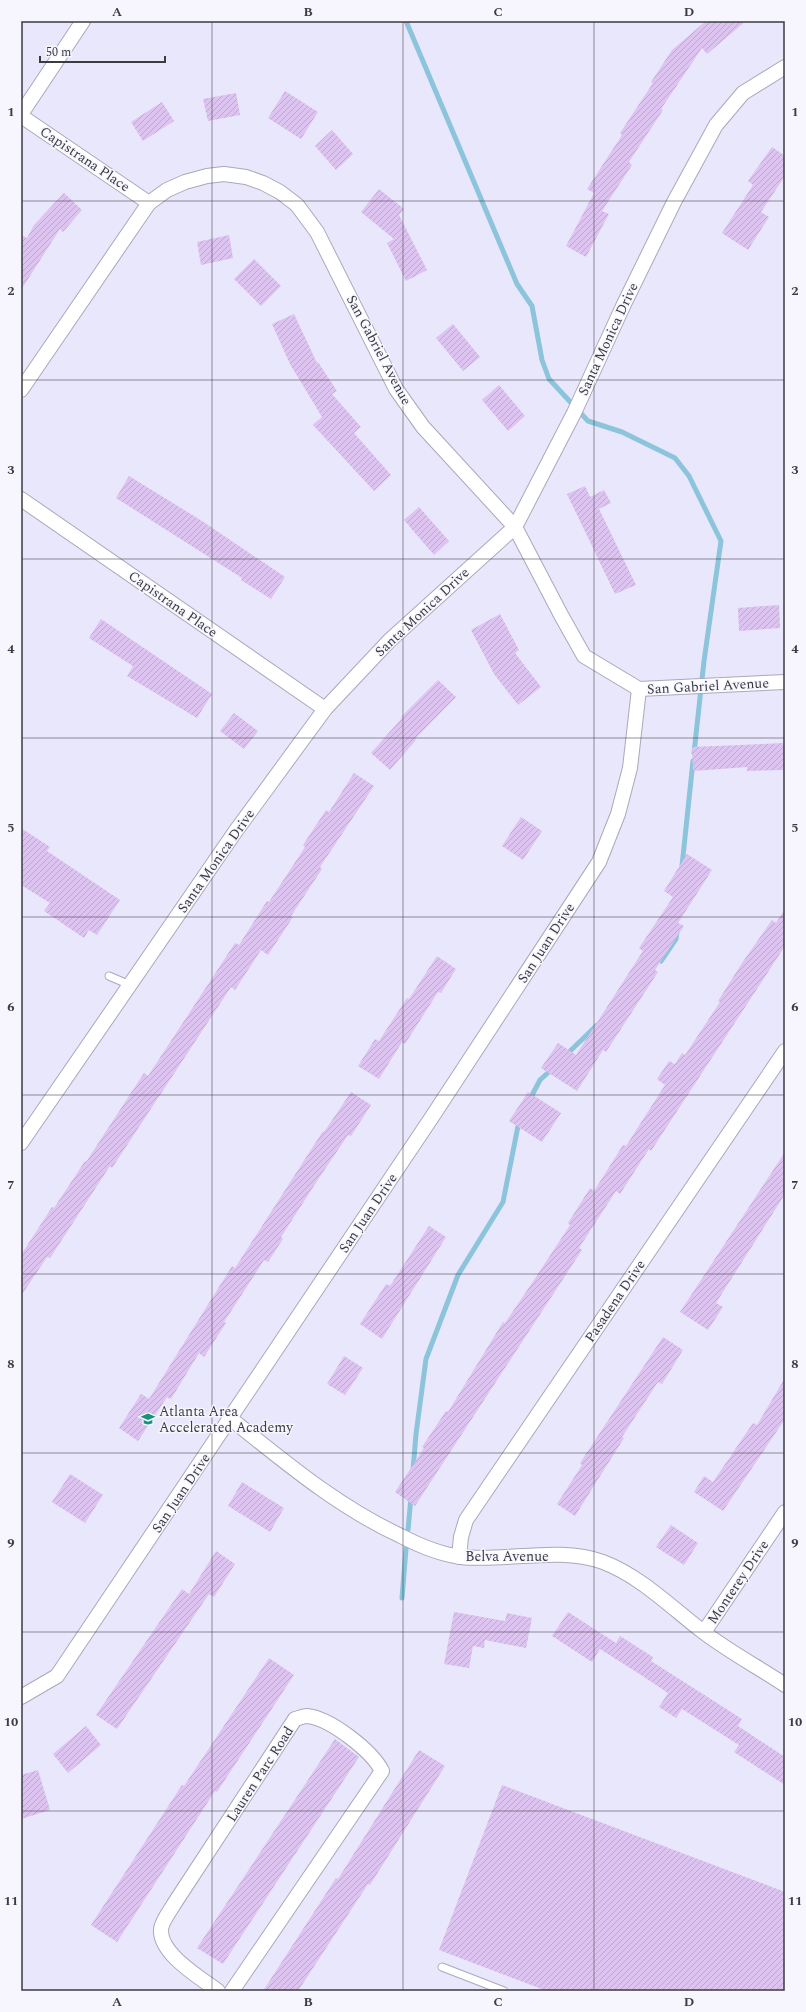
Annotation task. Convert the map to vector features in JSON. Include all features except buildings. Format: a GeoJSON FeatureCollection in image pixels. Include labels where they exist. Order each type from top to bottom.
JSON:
{"type":"FeatureCollection","features":[{"type":"Feature","properties":{"kind":"street"},"geometry":{"type":"LineString","coordinates":[[21,115],[83,21]]}},
{"type":"Feature","properties":{"kind":"street","name":"Santa Monica Drive"},"geometry":{"type":"LineString","coordinates":[[21,1143],[235,832],[325,709],[389,641],[515,526],[574,413],[624,304],[674,202],[716,125],[743,93],[785,67]]}},
{"type":"Feature","properties":{"kind":"street","name":"Capistrana Place"},"geometry":{"type":"LineString","coordinates":[[21,115],[149,204]]}},
{"type":"Feature","properties":{"kind":"street","name":"San Gabriel Avenue"},"geometry":{"type":"LineString","coordinates":[[21,390],[149,204],[167,190],[185,182],[207,176],[224,174],[246,177],[263,183],[280,192],[297,205],[318,232],[396,389],[423,427],[515,526],[560,615],[584,656],[639,689],[785,682]]}},
{"type":"Feature","properties":{"kind":"street","name":"Capistrana Place"},"geometry":{"type":"LineString","coordinates":[[21,499],[325,709]]}},
{"type":"Feature","properties":{"kind":"street","name":"San Juan Drive"},"geometry":{"type":"LineString","coordinates":[[21,1697],[57,1676],[432,1118],[599,862],[618,814],[630,768],[639,689]]}},
{"type":"Feature","properties":{"kind":"street","name":"Pasadena Drive"},"geometry":{"type":"LineString","coordinates":[[459,1556],[461,1537],[466,1520],[785,1051]]}},
{"type":"Feature","properties":{"kind":"street","name":"Belva Avenue"},"geometry":{"type":"LineString","coordinates":[[231,1419],[325,1493],[377,1525],[426,1548],[459,1556],[489,1558],[577,1555],[604,1563],[636,1580],[704,1632],[785,1685]]}},
{"type":"Feature","properties":{"kind":"street","name":"Monterey Drive"},"geometry":{"type":"LineString","coordinates":[[704,1632],[785,1512]]}},
{"type":"Feature","properties":{"kind":"street","name":"Lauren Parc Road"},"geometry":{"type":"LineString","coordinates":[[218,1991],[177,1960],[164,1942],[161,1928],[174,1904],[295,1719],[307,1716],[334,1727],[363,1747],[377,1760],[382,1770],[232,1991]]}},
{"type":"Feature","properties":{"kind":"lane"},"geometry":{"type":"LineString","coordinates":[[109,976],[130,985]]}},
{"type":"Feature","properties":{"kind":"lane"},"geometry":{"type":"LineString","coordinates":[[442,1966],[504,1991]]}},
{"type":"Feature","properties":{"kind":"waterway"},"geometry":{"type":"LineString","coordinates":[[406,21],[517,284],[532,306],[542,360],[549,379],[588,421],[622,432],[675,458],[689,476],[721,541],[704,661],[694,753]]}},
{"type":"Feature","properties":{"kind":"waterway"},"geometry":{"type":"LineString","coordinates":[[682,866],[693,761]]}},
{"type":"Feature","properties":{"kind":"waterway"},"geometry":{"type":"LineString","coordinates":[[661,961],[676,939],[677,932]]}},
{"type":"Feature","properties":{"kind":"waterway"},"geometry":{"type":"LineString","coordinates":[[566,1055],[596,1026]]}},
{"type":"Feature","properties":{"kind":"waterway"},"geometry":{"type":"LineString","coordinates":[[530,1099],[540,1080],[552,1069]]}},
{"type":"Feature","properties":{"kind":"waterway"},"geometry":{"type":"LineString","coordinates":[[413,1470],[416,1434],[426,1359],[458,1275],[503,1202],[519,1121]]}},
{"type":"Feature","properties":{"kind":"waterway"},"geometry":{"type":"LineString","coordinates":[[408,1530],[411,1497]]}},
{"type":"Feature","properties":{"kind":"waterway"},"geometry":{"type":"LineString","coordinates":[[402,1598],[406,1549]]}},
{"type":"Feature","properties":{"kind":"place","name":"Atlanta Area Accelerated Academy"},"geometry":{"type":"Point","coordinates":[148,1419]}}]}
